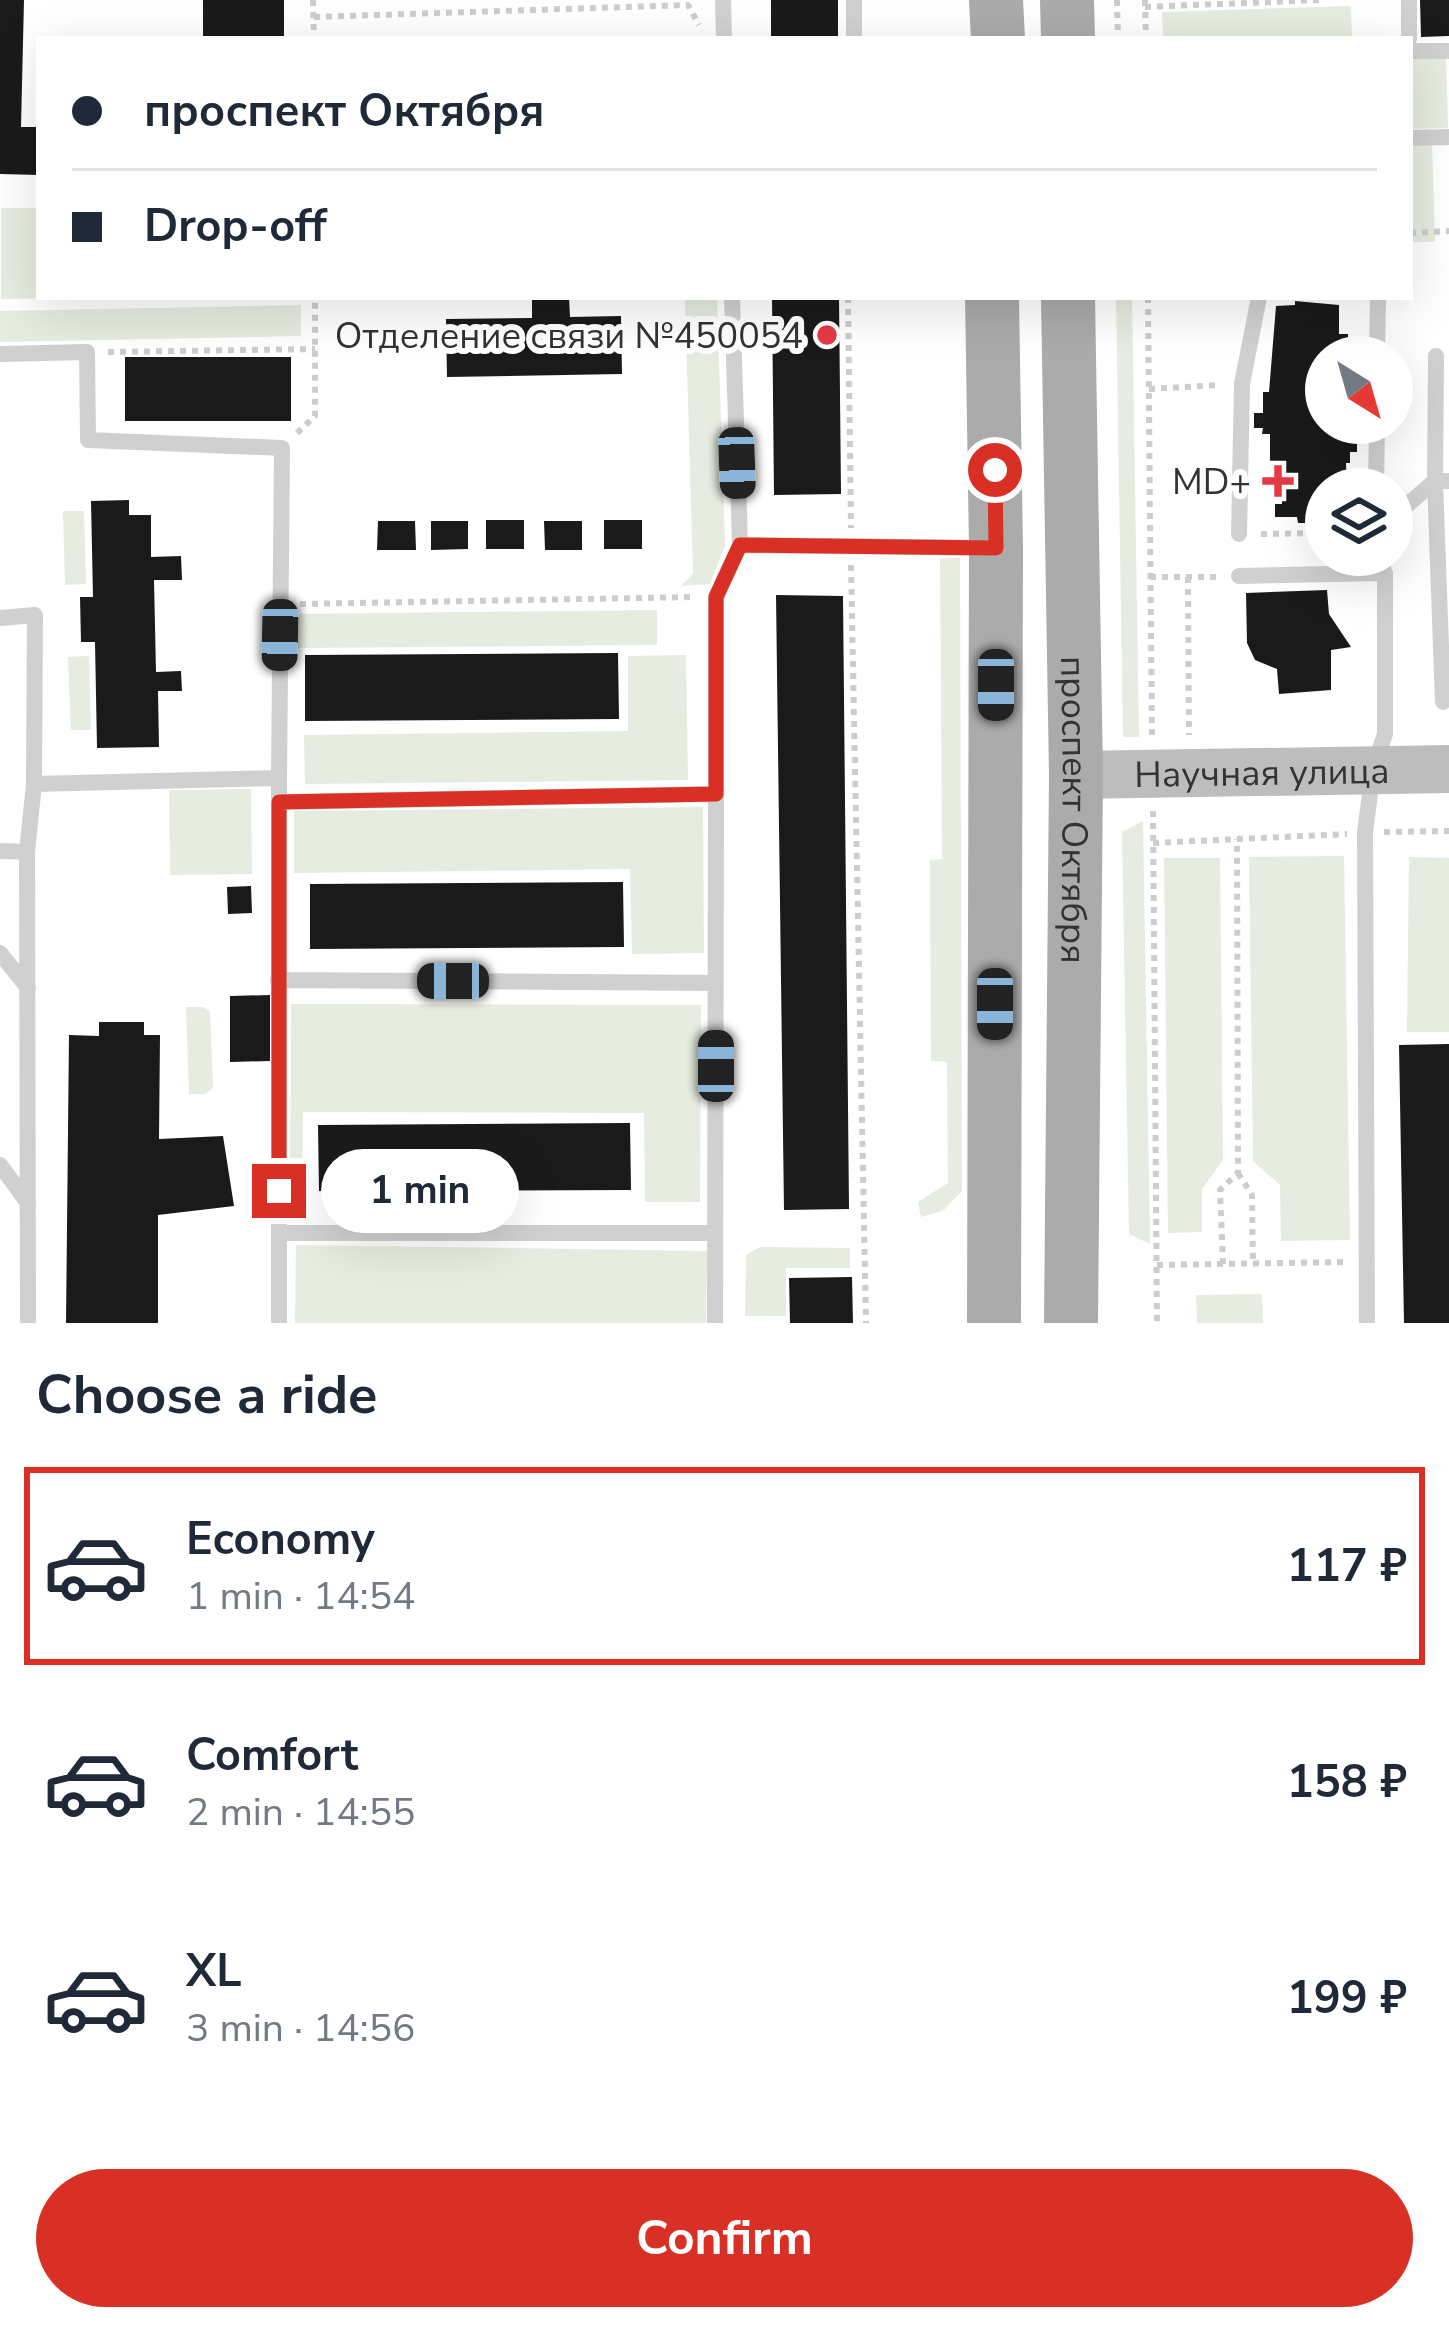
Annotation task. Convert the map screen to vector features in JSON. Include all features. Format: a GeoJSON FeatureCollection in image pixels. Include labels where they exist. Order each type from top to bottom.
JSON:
{"type":"FeatureCollection","features":[{"type":"Feature","properties":{"kind":"main road"},"geometry":{"type":"LineString","coordinates":[[996,0],[998,36]]}},
{"type":"Feature","properties":{"kind":"main road"},"geometry":{"type":"LineString","coordinates":[[1067,0],[1068,36]]}},
{"type":"Feature","properties":{"kind":"main road"},"geometry":{"type":"LineString","coordinates":[[992,300],[994,1323]]}},
{"type":"Feature","properties":{"kind":"main road","name":"проспект Октября"},"geometry":{"type":"LineString","coordinates":[[1068,300],[1076,775],[1071,1323]]}},
{"type":"Feature","properties":{"kind":"main road"},"geometry":{"type":"LineString","coordinates":[[994,392],[1068,389]]}},
{"type":"Feature","properties":{"kind":"street","name":"Научная улица"},"geometry":{"type":"LineString","coordinates":[[1076,775],[1449,769]]}},
{"type":"Feature","properties":{"kind":"lane"},"geometry":{"type":"LineString","coordinates":[[723,0],[724,36]]}},
{"type":"Feature","properties":{"kind":"lane"},"geometry":{"type":"LineString","coordinates":[[854,0],[854,36]]}},
{"type":"Feature","properties":{"kind":"lane"},"geometry":{"type":"LineString","coordinates":[[1409,0],[1409,36]]}},
{"type":"Feature","properties":{"kind":"lane"},"geometry":{"type":"LineString","coordinates":[[1413,51],[1449,52]]}},
{"type":"Feature","properties":{"kind":"lane"},"geometry":{"type":"LineString","coordinates":[[1413,138],[1449,137]]}},
{"type":"Feature","properties":{"kind":"lane"},"geometry":{"type":"LineString","coordinates":[[715,1323],[716,597],[740,545],[732,300]]}},
{"type":"Feature","properties":{"kind":"lane"},"geometry":{"type":"LineString","coordinates":[[1239,534],[1242,384],[1258,300]]}},
{"type":"Feature","properties":{"kind":"lane"},"geometry":{"type":"LineString","coordinates":[[1377,336],[1378,300]]}},
{"type":"Feature","properties":{"kind":"lane"},"geometry":{"type":"LineString","coordinates":[[0,354],[87,352],[88,440],[282,448],[279,1323]]}},
{"type":"Feature","properties":{"kind":"lane"},"geometry":{"type":"LineString","coordinates":[[1436,356],[1443,703]]}},
{"type":"Feature","properties":{"kind":"lane"},"geometry":{"type":"LineString","coordinates":[[1413,502],[1442,481]]}},
{"type":"Feature","properties":{"kind":"lane"},"geometry":{"type":"LineString","coordinates":[[740,545],[996,548]]}},
{"type":"Feature","properties":{"kind":"lane"},"geometry":{"type":"LineString","coordinates":[[1239,576],[1305,575]]}},
{"type":"Feature","properties":{"kind":"lane"},"geometry":{"type":"LineString","coordinates":[[1367,1323],[1365,833],[1373,770],[1384,734],[1385,576]]}},
{"type":"Feature","properties":{"kind":"lane"},"geometry":{"type":"LineString","coordinates":[[0,618],[35,615],[34,784],[27,852],[28,1323]]}},
{"type":"Feature","properties":{"kind":"lane"},"geometry":{"type":"LineString","coordinates":[[34,784],[279,778]]}},
{"type":"Feature","properties":{"kind":"lane"},"geometry":{"type":"LineString","coordinates":[[279,802],[716,794]]}},
{"type":"Feature","properties":{"kind":"lane"},"geometry":{"type":"LineString","coordinates":[[0,851],[27,852]]}},
{"type":"Feature","properties":{"kind":"lane"},"geometry":{"type":"LineString","coordinates":[[0,953],[28,988]]}},
{"type":"Feature","properties":{"kind":"lane"},"geometry":{"type":"LineString","coordinates":[[278,980],[716,983]]}},
{"type":"Feature","properties":{"kind":"lane"},"geometry":{"type":"LineString","coordinates":[[0,1165],[28,1204]]}},
{"type":"Feature","properties":{"kind":"lane"},"geometry":{"type":"LineString","coordinates":[[279,1233],[715,1233]]}},
{"type":"Feature","properties":{"kind":"path"},"geometry":{"type":"LineString","coordinates":[[313,0],[314,36]]}},
{"type":"Feature","properties":{"kind":"path"},"geometry":{"type":"LineString","coordinates":[[1117,0],[1118,36]]}},
{"type":"Feature","properties":{"kind":"path"},"geometry":{"type":"LineString","coordinates":[[1146,36],[1145,3],[1321,0]]}},
{"type":"Feature","properties":{"kind":"path"},"geometry":{"type":"LineString","coordinates":[[314,16],[688,4],[704,36]]}},
{"type":"Feature","properties":{"kind":"path"},"geometry":{"type":"LineString","coordinates":[[1413,232],[1449,231]]}},
{"type":"Feature","properties":{"kind":"path"},"geometry":{"type":"LineString","coordinates":[[282,448],[315,416],[315,300]]}},
{"type":"Feature","properties":{"kind":"path"},"geometry":{"type":"LineString","coordinates":[[848,300],[866,1323]]}},
{"type":"Feature","properties":{"kind":"path"},"geometry":{"type":"LineString","coordinates":[[87,352],[315,349]]}},
{"type":"Feature","properties":{"kind":"path"},"geometry":{"type":"LineString","coordinates":[[1149,389],[1242,384]]}},
{"type":"Feature","properties":{"kind":"path"},"geometry":{"type":"LineString","coordinates":[[1188,577],[1190,740]]}},
{"type":"Feature","properties":{"kind":"path"},"geometry":{"type":"LineString","coordinates":[[280,604],[716,597]]}},
{"type":"Feature","properties":{"kind":"path"},"geometry":{"type":"LineString","coordinates":[[1153,843],[1449,831]]}},
{"type":"Feature","properties":{"kind":"path"},"geometry":{"type":"LineString","coordinates":[[1237,839],[1238,1172],[1252,1195],[1253,1263]]}},
{"type":"Feature","properties":{"kind":"path"},"geometry":{"type":"LineString","coordinates":[[1223,1264],[1220,1190],[1238,1172]]}},
{"type":"Feature","properties":{"kind":"path"},"geometry":{"type":"LineString","coordinates":[[1156,1265],[1368,1262]]}},
{"type":"Feature","properties":{"kind":"shaded area"},"geometry":{"type":"Polygon","coordinates":[[[1351,6],[1352,36],[1163,36],[1162,12],[1351,6]]]}},
{"type":"Feature","properties":{"kind":"shaded area"},"geometry":{"type":"Polygon","coordinates":[[[1446,55],[1448,128],[1413,129],[1413,56],[1446,55]]]}},
{"type":"Feature","properties":{"kind":"shaded area"},"geometry":{"type":"Polygon","coordinates":[[[1413,143],[1432,143],[1435,242],[1413,242],[1413,143]]]}},
{"type":"Feature","properties":{"kind":"shaded area"},"geometry":{"type":"Polygon","coordinates":[[[1,208],[36,208],[36,299],[1,299],[1,208]]]}},
{"type":"Feature","properties":{"kind":"shaded area"},"geometry":{"type":"Polygon","coordinates":[[[685,300],[717,300],[725,545],[710,584],[681,586],[693,574],[685,300]]]}},
{"type":"Feature","properties":{"kind":"shaded area"},"geometry":{"type":"Polygon","coordinates":[[[1116,300],[1132,300],[1139,737],[1123,737],[1116,300]]]}},
{"type":"Feature","properties":{"kind":"shaded area"},"geometry":{"type":"Polygon","coordinates":[[[301,305],[301,336],[0,342],[0,311],[301,305]]]}},
{"type":"Feature","properties":{"kind":"shaded area"},"geometry":{"type":"Polygon","coordinates":[[[63,511],[84,511],[86,584],[65,585],[63,511]]]}},
{"type":"Feature","properties":{"kind":"shaded area"},"geometry":{"type":"Polygon","coordinates":[[[960,558],[962,1191],[944,1210],[921,1217],[918,1202],[948,1183],[947,1062],[931,1061],[930,860],[942,859],[940,559],[960,558]]]}},
{"type":"Feature","properties":{"kind":"shaded area"},"geometry":{"type":"Polygon","coordinates":[[[657,610],[657,645],[296,648],[295,614],[657,610]]]}},
{"type":"Feature","properties":{"kind":"shaded area"},"geometry":{"type":"Polygon","coordinates":[[[686,655],[688,780],[305,784],[304,735],[628,731],[628,656],[686,655]]]}},
{"type":"Feature","properties":{"kind":"shaded area"},"geometry":{"type":"Polygon","coordinates":[[[89,656],[91,730],[71,730],[68,657],[89,656]]]}},
{"type":"Feature","properties":{"kind":"shaded area"},"geometry":{"type":"Polygon","coordinates":[[[251,789],[252,874],[170,875],[169,790],[251,789]]]}},
{"type":"Feature","properties":{"kind":"shaded area"},"geometry":{"type":"Polygon","coordinates":[[[703,807],[704,953],[632,954],[630,869],[294,873],[294,811],[703,807]]]}},
{"type":"Feature","properties":{"kind":"shaded area"},"geometry":{"type":"Polygon","coordinates":[[[1143,821],[1150,1244],[1129,1234],[1122,832],[1143,821]]]}},
{"type":"Feature","properties":{"kind":"shaded area"},"geometry":{"type":"Polygon","coordinates":[[[1344,856],[1350,1240],[1281,1241],[1280,1185],[1253,1161],[1249,857],[1344,856]]]}},
{"type":"Feature","properties":{"kind":"shaded area"},"geometry":{"type":"Polygon","coordinates":[[[1409,857],[1449,858],[1449,1032],[1407,1032],[1409,857]]]}},
{"type":"Feature","properties":{"kind":"shaded area"},"geometry":{"type":"Polygon","coordinates":[[[1164,858],[1220,858],[1223,1160],[1202,1189],[1202,1232],[1168,1233],[1164,858]]]}},
{"type":"Feature","properties":{"kind":"shaded area"},"geometry":{"type":"Polygon","coordinates":[[[291,1004],[701,1005],[700,1202],[645,1202],[644,1113],[303,1112],[302,1194],[290,1194],[291,1004]]]}},
{"type":"Feature","properties":{"kind":"shaded area"},"geometry":{"type":"Polygon","coordinates":[[[186,1007],[210,1012],[213,1088],[205,1094],[189,1094],[186,1007]]]}},
{"type":"Feature","properties":{"kind":"shaded area"},"geometry":{"type":"Polygon","coordinates":[[[296,1245],[707,1251],[706,1323],[295,1323],[296,1245]]]}},
{"type":"Feature","properties":{"kind":"shaded area"},"geometry":{"type":"Polygon","coordinates":[[[760,1247],[850,1248],[850,1268],[786,1268],[786,1316],[745,1316],[746,1255],[760,1247]]]}},
{"type":"Feature","properties":{"kind":"shaded area"},"geometry":{"type":"Polygon","coordinates":[[[1262,1294],[1263,1323],[1197,1323],[1196,1295],[1262,1294]]]}},
{"type":"Feature","properties":{"kind":"building"},"geometry":{"type":"Polygon","coordinates":[[[0,0],[24,0],[21,127],[36,127],[36,175],[0,174],[0,0]]]}},
{"type":"Feature","properties":{"kind":"building"},"geometry":{"type":"Polygon","coordinates":[[[203,0],[284,0],[284,36],[203,36],[203,0]]]}},
{"type":"Feature","properties":{"kind":"building"},"geometry":{"type":"Polygon","coordinates":[[[771,0],[838,0],[838,36],[771,36],[771,0]]]}},
{"type":"Feature","properties":{"kind":"building"},"geometry":{"type":"Polygon","coordinates":[[[1420,0],[1449,0],[1449,36],[1421,37],[1420,0]]]}},
{"type":"Feature","properties":{"kind":"building"},"geometry":{"type":"Polygon","coordinates":[[[532,300],[569,300],[570,317],[621,316],[622,374],[447,377],[446,319],[532,318],[532,300]]]}},
{"type":"Feature","properties":{"kind":"building"},"geometry":{"type":"Polygon","coordinates":[[[772,300],[839,300],[841,494],[774,495],[772,300]]]}},
{"type":"Feature","properties":{"kind":"building"},"geometry":{"type":"Polygon","coordinates":[[[1295,301],[1339,305],[1339,334],[1348,334],[1305,336],[1305,444],[1357,444],[1346,468],[1305,468],[1305,523],[1298,523],[1297,517],[1275,517],[1282,491],[1271,491],[1270,470],[1276,470],[1277,462],[1270,462],[1270,434],[1254,428],[1254,413],[1263,413],[1263,392],[1269,392],[1276,306],[1295,305],[1295,301]]]}},
{"type":"Feature","properties":{"kind":"building"},"geometry":{"type":"Polygon","coordinates":[[[125,357],[291,357],[291,421],[125,421],[125,357]]]}},
{"type":"Feature","properties":{"kind":"building"},"geometry":{"type":"Polygon","coordinates":[[[129,500],[129,515],[151,515],[151,557],[181,556],[182,580],[154,580],[156,672],[181,671],[182,691],[158,691],[159,747],[97,748],[95,642],[81,642],[80,597],[93,597],[91,501],[129,500]]]}},
{"type":"Feature","properties":{"kind":"building"},"geometry":{"type":"Polygon","coordinates":[[[486,520],[524,520],[524,549],[486,549],[486,520]]]}},
{"type":"Feature","properties":{"kind":"building"},"geometry":{"type":"Polygon","coordinates":[[[604,520],[642,520],[642,549],[604,549],[604,520]]]}},
{"type":"Feature","properties":{"kind":"building"},"geometry":{"type":"Polygon","coordinates":[[[378,521],[415,521],[416,550],[377,550],[378,521]]]}},
{"type":"Feature","properties":{"kind":"building"},"geometry":{"type":"Polygon","coordinates":[[[431,521],[468,521],[468,549],[431,550],[431,521]]]}},
{"type":"Feature","properties":{"kind":"building"},"geometry":{"type":"Polygon","coordinates":[[[544,521],[582,521],[582,550],[545,550],[544,521]]]}},
{"type":"Feature","properties":{"kind":"building"},"geometry":{"type":"Polygon","coordinates":[[[1327,590],[1329,614],[1351,647],[1331,650],[1331,690],[1279,694],[1277,669],[1255,660],[1247,643],[1246,593],[1327,590]]]}},
{"type":"Feature","properties":{"kind":"building"},"geometry":{"type":"Polygon","coordinates":[[[776,595],[843,596],[849,1209],[784,1210],[776,595]]]}},
{"type":"Feature","properties":{"kind":"building"},"geometry":{"type":"Polygon","coordinates":[[[618,653],[619,719],[305,721],[305,655],[618,653]]]}},
{"type":"Feature","properties":{"kind":"building"},"geometry":{"type":"Polygon","coordinates":[[[623,882],[624,947],[310,949],[310,884],[623,882]]]}},
{"type":"Feature","properties":{"kind":"building"},"geometry":{"type":"Polygon","coordinates":[[[251,886],[252,913],[228,914],[227,887],[251,886]]]}},
{"type":"Feature","properties":{"kind":"building"},"geometry":{"type":"Polygon","coordinates":[[[270,995],[270,1061],[230,1062],[230,996],[270,995]]]}},
{"type":"Feature","properties":{"kind":"building"},"geometry":{"type":"Polygon","coordinates":[[[99,1022],[144,1022],[144,1035],[160,1035],[159,1139],[223,1136],[234,1206],[158,1215],[158,1323],[66,1323],[69,1035],[99,1036],[99,1022]]]}},
{"type":"Feature","properties":{"kind":"building"},"geometry":{"type":"Polygon","coordinates":[[[1449,1044],[1449,1323],[1404,1323],[1399,1045],[1449,1044]]]}},
{"type":"Feature","properties":{"kind":"building"},"geometry":{"type":"Polygon","coordinates":[[[630,1123],[631,1190],[319,1191],[318,1125],[630,1123]]]}},
{"type":"Feature","properties":{"kind":"building"},"geometry":{"type":"Polygon","coordinates":[[[852,1277],[853,1323],[790,1323],[789,1278],[852,1277]]]}},
{"type":"Feature","properties":{"kind":"place","name":"Отделение связи №450054"},"geometry":{"type":"Point","coordinates":[827,335]}},
{"type":"Feature","properties":{"kind":"place","name":"MD+"},"geometry":{"type":"Point","coordinates":[1278,481]}},
{"type":"Feature","properties":{"kind":"route"},"geometry":{"type":"LineString","coordinates":[[279,1191],[279,802],[716,794],[716,597],[740,545],[996,548],[995,470]]}}]}
